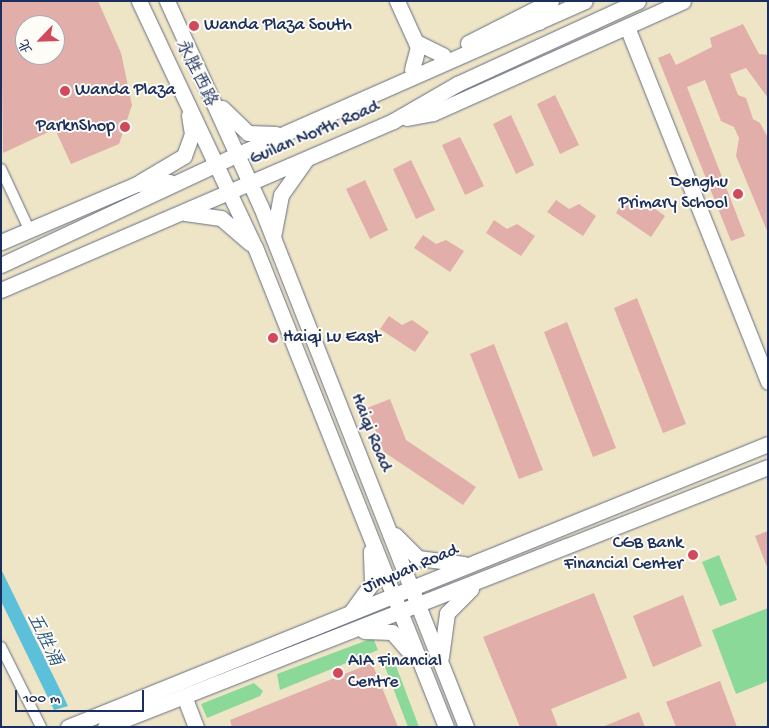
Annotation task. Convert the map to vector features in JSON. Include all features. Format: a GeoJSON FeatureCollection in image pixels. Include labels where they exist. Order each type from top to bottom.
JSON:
{"type":"FeatureCollection","features":[{"type":"Feature","properties":{"kind":"main road","name":"永胜西路"},"geometry":{"type":"LineString","coordinates":[[139,1],[219,163],[255,247],[446,727]]}},
{"type":"Feature","properties":{"kind":"main road","name":"永胜西路"},"geometry":{"type":"LineString","coordinates":[[167,1],[238,154]]}},
{"type":"Feature","properties":{"kind":"main road"},"geometry":{"type":"LineString","coordinates":[[398,1],[416,42],[412,69]]}},
{"type":"Feature","properties":{"kind":"main road"},"geometry":{"type":"LineString","coordinates":[[375,94],[412,69],[496,30],[551,1]]}},
{"type":"Feature","properties":{"kind":"main road","name":"Guilan North Road"},"geometry":{"type":"LineString","coordinates":[[1,265],[238,154],[585,1]]}},
{"type":"Feature","properties":{"kind":"main road","name":"Guilan North Road"},"geometry":{"type":"LineString","coordinates":[[1,290],[393,121],[457,84],[638,1]]}},
{"type":"Feature","properties":{"kind":"main road"},"geometry":{"type":"LineString","coordinates":[[393,121],[433,113],[683,1]]}},
{"type":"Feature","properties":{"kind":"main road"},"geometry":{"type":"LineString","coordinates":[[496,30],[539,22]]}},
{"type":"Feature","properties":{"kind":"main road"},"geometry":{"type":"LineString","coordinates":[[627,27],[768,382]]}},
{"type":"Feature","properties":{"kind":"main road"},"geometry":{"type":"LineString","coordinates":[[416,42],[443,55]]}},
{"type":"Feature","properties":{"kind":"main road"},"geometry":{"type":"LineString","coordinates":[[208,89],[248,133],[265,136],[290,131]]}},
{"type":"Feature","properties":{"kind":"main road"},"geometry":{"type":"LineString","coordinates":[[1,242],[137,184],[184,156],[191,146],[186,99]]}},
{"type":"Feature","properties":{"kind":"main road","name":"Haiqi Road"},"geometry":{"type":"LineString","coordinates":[[238,154],[466,727]]}},
{"type":"Feature","properties":{"kind":"main road"},"geometry":{"type":"LineString","coordinates":[[273,238],[281,195],[306,159]]}},
{"type":"Feature","properties":{"kind":"main road"},"geometry":{"type":"LineString","coordinates":[[137,184],[178,182]]}},
{"type":"Feature","properties":{"kind":"main road"},"geometry":{"type":"LineString","coordinates":[[181,212],[220,218],[255,247]]}},
{"type":"Feature","properties":{"kind":"main road","name":"Jinyuan Road"},"geometry":{"type":"LineString","coordinates":[[105,727],[184,696],[398,604],[411,590],[768,444]]}},
{"type":"Feature","properties":{"kind":"main road","name":"Jinyuan Road"},"geometry":{"type":"LineString","coordinates":[[398,604],[417,606],[768,467]]}},
{"type":"Feature","properties":{"kind":"main road"},"geometry":{"type":"LineString","coordinates":[[386,523],[418,558],[445,565],[473,564]]}},
{"type":"Feature","properties":{"kind":"main road"},"geometry":{"type":"LineString","coordinates":[[345,626],[372,583],[368,530]]}},
{"type":"Feature","properties":{"kind":"main road"},"geometry":{"type":"LineString","coordinates":[[442,666],[442,627],[447,613],[480,581]]}},
{"type":"Feature","properties":{"kind":"main road"},"geometry":{"type":"LineString","coordinates":[[345,626],[380,628],[392,632],[424,672]]}},
{"type":"Feature","properties":{"kind":"main road","name":"Jinyuan Road"},"geometry":{"type":"LineString","coordinates":[[68,727],[345,626]]}},
{"type":"Feature","properties":{"kind":"main road"},"geometry":{"type":"LineString","coordinates":[[184,696],[196,727]]}},
{"type":"Feature","properties":{"kind":"street"},"geometry":{"type":"LineString","coordinates":[[1,169],[29,229]]}},
{"type":"Feature","properties":{"kind":"street"},"geometry":{"type":"LineString","coordinates":[[1,647],[41,727]]}},
{"type":"Feature","properties":{"kind":"green space"},"geometry":{"type":"Polygon","coordinates":[[[719,555],[737,600],[720,606],[702,562],[719,555]]]}},
{"type":"Feature","properties":{"kind":"green space"},"geometry":{"type":"Polygon","coordinates":[[[768,608],[768,681],[736,694],[712,630],[768,608]]]}},
{"type":"Feature","properties":{"kind":"green space"},"geometry":{"type":"Polygon","coordinates":[[[373,638],[378,650],[280,690],[277,674],[373,638]]]}},
{"type":"Feature","properties":{"kind":"green space"},"geometry":{"type":"Polygon","coordinates":[[[392,655],[419,727],[408,727],[382,659],[392,655]]]}},
{"type":"Feature","properties":{"kind":"green space"},"geometry":{"type":"Polygon","coordinates":[[[254,683],[263,691],[260,696],[207,718],[201,704],[254,683]]]}},
{"type":"Feature","properties":{"kind":"water"},"geometry":{"type":"Polygon","coordinates":[[[1,569],[68,706],[54,710],[1,601],[1,569]]]}},
{"type":"Feature","properties":{"kind":"building","name":"Wanda Plaza"},"geometry":{"type":"Polygon","coordinates":[[[1,1],[98,1],[121,53],[132,105],[119,144],[71,164],[55,129],[3,153],[1,1]]]}},
{"type":"Feature","properties":{"kind":"building"},"geometry":{"type":"Polygon","coordinates":[[[743,24],[759,54],[768,55],[768,98],[746,68],[730,74],[738,95],[746,98],[753,119],[760,123],[768,138],[768,233],[736,156],[739,138],[734,127],[721,121],[705,80],[687,87],[745,236],[731,241],[658,58],[670,53],[676,65],[712,47],[710,38],[743,24]]]}},
{"type":"Feature","properties":{"kind":"building"},"geometry":{"type":"Polygon","coordinates":[[[555,95],[579,145],[560,154],[537,104],[555,95]]]}},
{"type":"Feature","properties":{"kind":"building"},"geometry":{"type":"Polygon","coordinates":[[[511,115],[534,165],[516,174],[493,124],[511,115]]]}},
{"type":"Feature","properties":{"kind":"building"},"geometry":{"type":"Polygon","coordinates":[[[460,137],[484,186],[465,195],[442,145],[460,137]]]}},
{"type":"Feature","properties":{"kind":"building"},"geometry":{"type":"Polygon","coordinates":[[[411,160],[435,210],[416,219],[393,169],[411,160]]]}},
{"type":"Feature","properties":{"kind":"building"},"geometry":{"type":"Polygon","coordinates":[[[365,180],[388,230],[370,239],[346,189],[365,180]]]}},
{"type":"Feature","properties":{"kind":"building"},"geometry":{"type":"Polygon","coordinates":[[[556,200],[569,209],[579,204],[596,216],[583,236],[547,212],[556,200]]]}},
{"type":"Feature","properties":{"kind":"building"},"geometry":{"type":"Polygon","coordinates":[[[624,200],[637,209],[648,204],[665,216],[651,237],[616,213],[624,200]]]}},
{"type":"Feature","properties":{"kind":"building"},"geometry":{"type":"Polygon","coordinates":[[[494,220],[507,229],[517,224],[535,236],[521,256],[486,233],[494,220]]]}},
{"type":"Feature","properties":{"kind":"building"},"geometry":{"type":"Polygon","coordinates":[[[423,235],[436,244],[446,240],[464,251],[450,272],[414,248],[423,235]]]}},
{"type":"Feature","properties":{"kind":"building"},"geometry":{"type":"Polygon","coordinates":[[[637,298],[686,424],[663,433],[614,308],[637,298]]]}},
{"type":"Feature","properties":{"kind":"building"},"geometry":{"type":"Polygon","coordinates":[[[389,316],[402,325],[412,320],[429,332],[415,352],[380,329],[389,316]]]}},
{"type":"Feature","properties":{"kind":"building"},"geometry":{"type":"Polygon","coordinates":[[[567,322],[616,448],[593,457],[544,332],[567,322]]]}},
{"type":"Feature","properties":{"kind":"building"},"geometry":{"type":"Polygon","coordinates":[[[494,344],[543,470],[519,479],[470,354],[494,344]]]}},
{"type":"Feature","properties":{"kind":"building"},"geometry":{"type":"Polygon","coordinates":[[[390,399],[406,440],[476,487],[463,505],[384,452],[367,408],[390,399]]]}},
{"type":"Feature","properties":{"kind":"building"},"geometry":{"type":"Polygon","coordinates":[[[768,531],[768,567],[767,567],[755,536],[768,531]]]}},
{"type":"Feature","properties":{"kind":"building"},"geometry":{"type":"Polygon","coordinates":[[[594,593],[627,678],[551,709],[558,727],[520,727],[483,637],[594,593]]]}},
{"type":"Feature","properties":{"kind":"building"},"geometry":{"type":"Polygon","coordinates":[[[683,595],[702,646],[653,667],[633,616],[683,595]]]}},
{"type":"Feature","properties":{"kind":"building"},"geometry":{"type":"Polygon","coordinates":[[[372,663],[398,727],[232,727],[230,720],[372,663]]]}},
{"type":"Feature","properties":{"kind":"building"},"geometry":{"type":"Polygon","coordinates":[[[720,681],[737,727],[676,727],[666,702],[720,681]]]}},
{"type":"Feature","properties":{"kind":"building"},"geometry":{"type":"Polygon","coordinates":[[[639,712],[645,727],[602,727],[639,712]]]}},
{"type":"Feature","properties":{"kind":"place","name":"Wanda Plaza South"},"geometry":{"type":"Point","coordinates":[194,26]}},
{"type":"Feature","properties":{"kind":"place","name":"Wanda Plaza"},"geometry":{"type":"Point","coordinates":[65,91]}},
{"type":"Feature","properties":{"kind":"place","name":"ParknShop"},"geometry":{"type":"Point","coordinates":[125,127]}},
{"type":"Feature","properties":{"kind":"place","name":"Denghu Primary School"},"geometry":{"type":"Point","coordinates":[738,194]}},
{"type":"Feature","properties":{"kind":"place","name":"Haiqi Lu East"},"geometry":{"type":"Point","coordinates":[273,338]}},
{"type":"Feature","properties":{"kind":"place","name":"CGB Bank Financial Center"},"geometry":{"type":"Point","coordinates":[693,555]}},
{"type":"Feature","properties":{"kind":"place","name":"AIA Financial Centre"},"geometry":{"type":"Point","coordinates":[338,673]}},
{"type":"Feature","properties":{"kind":"water label","name":"五胜涌"},"geometry":{"type":"Point","coordinates":[43,640]}}]}
